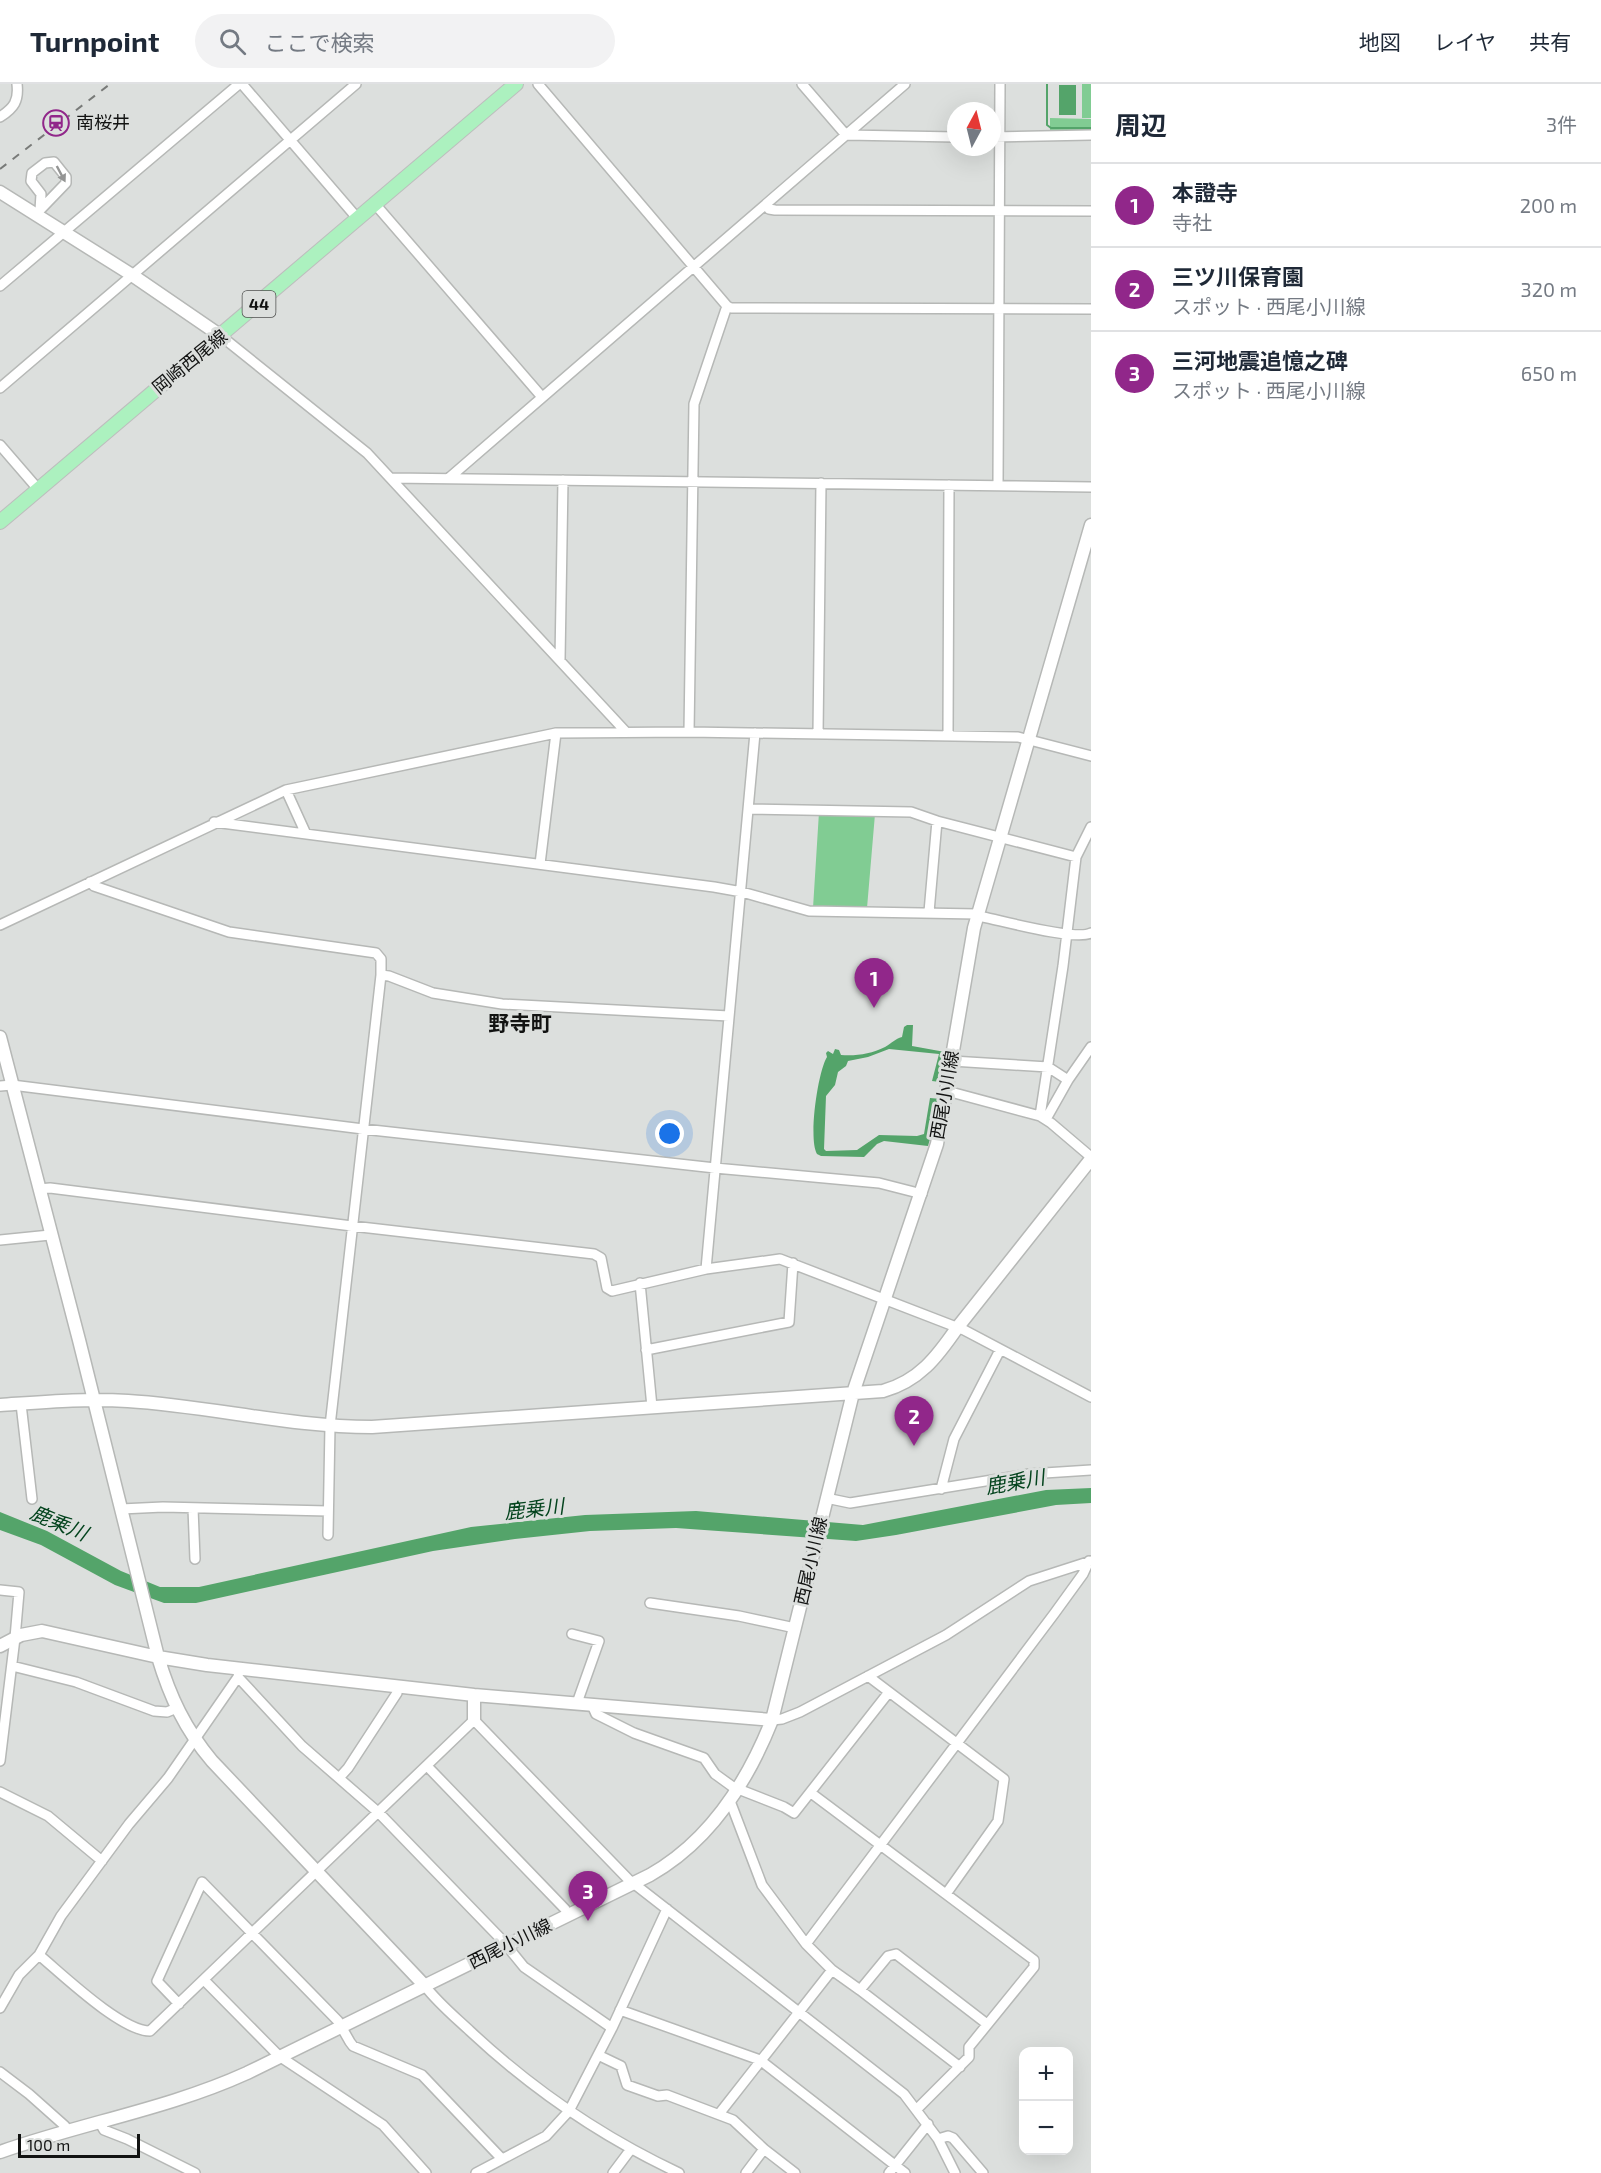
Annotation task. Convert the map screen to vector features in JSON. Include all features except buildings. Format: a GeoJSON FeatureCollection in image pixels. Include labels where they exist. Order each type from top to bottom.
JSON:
{"type":"FeatureCollection","features":[{"type":"Feature","properties":{"kind":"main road","name":"岡崎西尾線"},"geometry":{"type":"LineString","coordinates":[[0,522],[516,84]]}},
{"type":"Feature","properties":{"kind":"street"},"geometry":{"type":"LineString","coordinates":[[0,117],[15,105],[18,96],[17,84]]}},
{"type":"Feature","properties":{"kind":"street"},"geometry":{"type":"LineString","coordinates":[[0,286],[240,84],[358,219]]}},
{"type":"Feature","properties":{"kind":"street"},"geometry":{"type":"LineString","coordinates":[[0,388],[356,84]]}},
{"type":"Feature","properties":{"kind":"street"},"geometry":{"type":"LineString","coordinates":[[538,84],[731,308],[1091,309]]}},
{"type":"Feature","properties":{"kind":"street"},"geometry":{"type":"LineString","coordinates":[[802,84],[846,135],[947,137]]}},
{"type":"Feature","properties":{"kind":"street"},"geometry":{"type":"LineString","coordinates":[[449,478],[905,84]]}},
{"type":"Feature","properties":{"kind":"street"},"geometry":{"type":"LineString","coordinates":[[999,102],[1000,84]]}},
{"type":"Feature","properties":{"kind":"street"},"geometry":{"type":"LineString","coordinates":[[1001,137],[1091,135]]}},
{"type":"Feature","properties":{"kind":"street"},"geometry":{"type":"LineString","coordinates":[[997,156],[1000,212],[998,485]]}},
{"type":"Feature","properties":{"kind":"street"},"geometry":{"type":"LineString","coordinates":[[54,162],[66,177],[66,183],[38,212],[41,194],[32,181],[32,173],[45,163],[54,162]]}},
{"type":"Feature","properties":{"kind":"street"},"geometry":{"type":"LineString","coordinates":[[0,192],[38,212],[63,231],[204,322],[357,444],[626,732]]}},
{"type":"Feature","properties":{"kind":"street"},"geometry":{"type":"LineString","coordinates":[[375,204],[542,397]]}},
{"type":"Feature","properties":{"kind":"street"},"geometry":{"type":"LineString","coordinates":[[766,205],[769,209],[775,210],[1091,212]]}},
{"type":"Feature","properties":{"kind":"street"},"geometry":{"type":"LineString","coordinates":[[689,732],[695,398],[727,306]]}},
{"type":"Feature","properties":{"kind":"street"},"geometry":{"type":"LineString","coordinates":[[0,446],[39,489]]}},
{"type":"Feature","properties":{"kind":"street"},"geometry":{"type":"LineString","coordinates":[[391,478],[1091,487]]}},
{"type":"Feature","properties":{"kind":"street"},"geometry":{"type":"LineString","coordinates":[[560,660],[563,480]]}},
{"type":"Feature","properties":{"kind":"street"},"geometry":{"type":"LineString","coordinates":[[818,734],[821,483]]}},
{"type":"Feature","properties":{"kind":"street"},"geometry":{"type":"LineString","coordinates":[[948,735],[950,485]]}},
{"type":"Feature","properties":{"kind":"street","name":"西尾小川線"},"geometry":{"type":"LineString","coordinates":[[0,2152],[194,2095],[228,2081],[665,1867],[688,1850],[730,1801],[760,1749],[772,1720],[853,1393],[937,1144],[977,914],[1091,525]]}},
{"type":"Feature","properties":{"kind":"street"},"geometry":{"type":"LineString","coordinates":[[0,925],[286,790],[556,733],[689,732],[1029,738],[1091,756]]}},
{"type":"Feature","properties":{"kind":"street"},"geometry":{"type":"LineString","coordinates":[[540,864],[556,733]]}},
{"type":"Feature","properties":{"kind":"street"},"geometry":{"type":"LineString","coordinates":[[706,1269],[755,733]]}},
{"type":"Feature","properties":{"kind":"street"},"geometry":{"type":"LineString","coordinates":[[286,790],[306,834]]}},
{"type":"Feature","properties":{"kind":"street"},"geometry":{"type":"LineString","coordinates":[[748,809],[911,812],[1076,857]]}},
{"type":"Feature","properties":{"kind":"street"},"geometry":{"type":"LineString","coordinates":[[929,912],[937,820]]}},
{"type":"Feature","properties":{"kind":"street"},"geometry":{"type":"LineString","coordinates":[[214,822],[742,891],[809,911],[977,914],[1066,934],[1085,936],[1091,933]]}},
{"type":"Feature","properties":{"kind":"street"},"geometry":{"type":"LineString","coordinates":[[1043,1117],[1076,857],[1091,827]]}},
{"type":"Feature","properties":{"kind":"street"},"geometry":{"type":"LineString","coordinates":[[90,882],[94,886],[229,932],[376,953],[381,959],[330,1426],[328,1534]]}},
{"type":"Feature","properties":{"kind":"street"},"geometry":{"type":"LineString","coordinates":[[381,975],[433,993],[502,1004],[729,1016]]}},
{"type":"Feature","properties":{"kind":"street"},"geometry":{"type":"LineString","coordinates":[[0,1037],[6,1086],[39,1189],[158,1657],[177,1708],[194,1740],[232,1784],[437,2000],[506,2065],[569,2111],[631,2149],[679,2173]]}},
{"type":"Feature","properties":{"kind":"street"},"geometry":{"type":"LineString","coordinates":[[1043,1117],[1091,1047]]}},
{"type":"Feature","properties":{"kind":"street"},"geometry":{"type":"LineString","coordinates":[[952,1061],[1048,1067],[1068,1080]]}},
{"type":"Feature","properties":{"kind":"street"},"geometry":{"type":"LineString","coordinates":[[6,1086],[715,1168],[879,1184],[922,1194]]}},
{"type":"Feature","properties":{"kind":"street"},"geometry":{"type":"LineString","coordinates":[[0,1406],[93,1399],[175,1405],[330,1426],[396,1426],[883,1391],[911,1380],[937,1356],[1091,1158],[1043,1117],[947,1091]]}},
{"type":"Feature","properties":{"kind":"street"},"geometry":{"type":"LineString","coordinates":[[39,1189],[594,1254],[601,1258],[609,1290],[706,1269],[776,1259],[793,1263],[957,1328],[1091,1397]]}},
{"type":"Feature","properties":{"kind":"street"},"geometry":{"type":"LineString","coordinates":[[0,1240],[50,1235]]}},
{"type":"Feature","properties":{"kind":"street"},"geometry":{"type":"LineString","coordinates":[[646,1350],[789,1322],[793,1263]]}},
{"type":"Feature","properties":{"kind":"street"},"geometry":{"type":"LineString","coordinates":[[640,1283],[652,1407]]}},
{"type":"Feature","properties":{"kind":"street"},"geometry":{"type":"LineString","coordinates":[[941,1489],[954,1439],[1000,1350]]}},
{"type":"Feature","properties":{"kind":"street"},"geometry":{"type":"LineString","coordinates":[[21,1404],[32,1499]]}},
{"type":"Feature","properties":{"kind":"street"},"geometry":{"type":"LineString","coordinates":[[825,1501],[850,1503],[1029,1474],[1091,1470]]}},
{"type":"Feature","properties":{"kind":"street"},"geometry":{"type":"LineString","coordinates":[[121,1509],[131,1507],[328,1511]]}},
{"type":"Feature","properties":{"kind":"street"},"geometry":{"type":"LineString","coordinates":[[193,1508],[195,1559]]}},
{"type":"Feature","properties":{"kind":"street"},"geometry":{"type":"LineString","coordinates":[[0,1647],[28,1632],[42,1630],[238,1673],[772,1720],[800,1712],[946,1635],[1029,1581],[1090,1561]]}},
{"type":"Feature","properties":{"kind":"street"},"geometry":{"type":"LineString","coordinates":[[806,1944],[1054,1614],[1090,1561]]}},
{"type":"Feature","properties":{"kind":"street"},"geometry":{"type":"LineString","coordinates":[[0,1590],[19,1592],[0,1761]]}},
{"type":"Feature","properties":{"kind":"street"},"geometry":{"type":"LineString","coordinates":[[650,1603],[738,1616],[795,1628]]}},
{"type":"Feature","properties":{"kind":"street"},"geometry":{"type":"LineString","coordinates":[[572,1634],[599,1641],[577,1703]]}},
{"type":"Feature","properties":{"kind":"street"},"geometry":{"type":"LineString","coordinates":[[12,1666],[76,1682],[154,1711],[167,1712],[177,1708]]}},
{"type":"Feature","properties":{"kind":"street"},"geometry":{"type":"LineString","coordinates":[[0,2008],[19,1975],[39,1955],[61,1916],[129,1824],[168,1778],[238,1673]]}},
{"type":"Feature","properties":{"kind":"street"},"geometry":{"type":"LineString","coordinates":[[238,1673],[287,1731],[379,1813],[506,1945],[524,1967],[612,2028]]}},
{"type":"Feature","properties":{"kind":"street"},"geometry":{"type":"LineString","coordinates":[[868,1676],[1002,1776],[1005,1782],[998,1821],[946,1894]]}},
{"type":"Feature","properties":{"kind":"street"},"geometry":{"type":"LineString","coordinates":[[339,1778],[397,1693],[398,1686]]}},
{"type":"Feature","properties":{"kind":"street"},"geometry":{"type":"LineString","coordinates":[[592,1705],[596,1714],[634,1733],[704,1758],[715,1774],[737,1789],[794,1813],[889,1692]]}},
{"type":"Feature","properties":{"kind":"street"},"geometry":{"type":"LineString","coordinates":[[474,1695],[474,1720],[634,1883],[898,2088],[928,2124],[955,2173]]}},
{"type":"Feature","properties":{"kind":"street"},"geometry":{"type":"LineString","coordinates":[[39,1955],[121,2022],[144,2031],[153,2030],[474,1720]]}},
{"type":"Feature","properties":{"kind":"street"},"geometry":{"type":"LineString","coordinates":[[427,1766],[568,1915]]}},
{"type":"Feature","properties":{"kind":"street"},"geometry":{"type":"LineString","coordinates":[[0,1792],[48,1816],[102,1861]]}},
{"type":"Feature","properties":{"kind":"street"},"geometry":{"type":"LineString","coordinates":[[811,1793],[1034,1960],[1034,1966],[969,2047],[969,2057],[917,2109]]}},
{"type":"Feature","properties":{"kind":"street"},"geometry":{"type":"LineString","coordinates":[[730,1801],[762,1885],[806,1944],[832,1970],[960,2067]]}},
{"type":"Feature","properties":{"kind":"street"},"geometry":{"type":"LineString","coordinates":[[179,2004],[157,1981],[202,1882],[342,2026],[353,2046],[422,2075],[502,2159]]}},
{"type":"Feature","properties":{"kind":"street"},"geometry":{"type":"LineString","coordinates":[[476,2173],[546,2136],[569,2111],[612,2028],[667,1909]]}},
{"type":"Feature","properties":{"kind":"street"},"geometry":{"type":"LineString","coordinates":[[860,1990],[888,1956],[896,1954],[987,2024]]}},
{"type":"Feature","properties":{"kind":"street"},"geometry":{"type":"LineString","coordinates":[[719,2114],[832,1970]]}},
{"type":"Feature","properties":{"kind":"street"},"geometry":{"type":"LineString","coordinates":[[204,1980],[279,2056],[383,2125],[426,2173]]}},
{"type":"Feature","properties":{"kind":"street"},"geometry":{"type":"LineString","coordinates":[[620,2010],[760,2061],[892,2169],[905,2173]]}},
{"type":"Feature","properties":{"kind":"street"},"geometry":{"type":"LineString","coordinates":[[598,2055],[621,2066],[627,2085],[658,2097],[667,2095],[738,2123],[764,2149],[795,2173]]}},
{"type":"Feature","properties":{"kind":"street"},"geometry":{"type":"LineString","coordinates":[[0,2072],[41,2103],[66,2126],[67,2132]]}},
{"type":"Feature","properties":{"kind":"street"},"geometry":{"type":"LineString","coordinates":[[100,2123],[104,2130],[128,2139],[195,2173]]}},
{"type":"Feature","properties":{"kind":"street"},"geometry":{"type":"LineString","coordinates":[[892,2169],[928,2124]]}},
{"type":"Feature","properties":{"kind":"street"},"geometry":{"type":"LineString","coordinates":[[938,2139],[948,2136],[953,2138],[983,2173]]}},
{"type":"Feature","properties":{"kind":"street"},"geometry":{"type":"LineString","coordinates":[[613,2173],[631,2149]]}},
{"type":"Feature","properties":{"kind":"street"},"geometry":{"type":"LineString","coordinates":[[746,2173],[764,2149]]}},
{"type":"Feature","properties":{"kind":"shaded area"},"geometry":{"type":"Polygon","coordinates":[[[1082,84],[1091,84],[1091,118],[1082,118],[1082,84]]]}},
{"type":"Feature","properties":{"kind":"shaded area"},"geometry":{"type":"Polygon","coordinates":[[[1059,85],[1076,85],[1076,115],[1059,115],[1059,85]]]}},
{"type":"Feature","properties":{"kind":"shaded area"},"geometry":{"type":"Polygon","coordinates":[[[1050,118],[1091,119],[1091,130],[1050,130],[1050,118]]]}},
{"type":"Feature","properties":{"kind":"shaded area"},"geometry":{"type":"Polygon","coordinates":[[[819,812],[875,814],[867,908],[813,908],[819,812]]]}},
{"type":"Feature","properties":{"kind":"shaded area"},"geometry":{"type":"Polygon","coordinates":[[[913,1025],[912,1046],[945,1052],[940,1082],[932,1081],[939,1054],[889,1049],[848,1061],[846,1066],[838,1072],[835,1085],[826,1096],[824,1149],[826,1151],[857,1150],[879,1135],[917,1136],[924,1134],[930,1098],[941,1099],[928,1146],[884,1141],[877,1144],[864,1157],[817,1154],[814,1146],[814,1120],[820,1076],[827,1057],[826,1053],[828,1051],[833,1054],[835,1049],[839,1050],[841,1055],[858,1055],[874,1051],[902,1037],[904,1027],[913,1025]]]}},
{"type":"Feature","properties":{"kind":"shaded area"},"geometry":{"type":"Polygon","coordinates":[[[1091,1488],[1091,1503],[1056,1505],[856,1541],[676,1528],[590,1531],[515,1539],[433,1551],[196,1603],[164,1603],[115,1585],[41,1545],[0,1530],[0,1512],[47,1531],[121,1571],[160,1587],[199,1587],[471,1527],[585,1515],[696,1511],[863,1525],[1046,1490],[1091,1488]]]}},
{"type":"Feature","properties":{"kind":"waterway"},"geometry":{"type":"LineString","coordinates":[[1047,84],[1047,125],[1051,128],[1091,128]]}},
{"type":"Feature","properties":{"kind":"railway"},"geometry":{"type":"LineString","coordinates":[[0,169],[110,84]]}},
{"type":"Feature","properties":{"kind":"place","name":"南桜井"},"geometry":{"type":"Point","coordinates":[56,123]}},
{"type":"Feature","properties":{"kind":"place","name":"本證寺"},"geometry":{"type":"Point","coordinates":[874,1008]}},
{"type":"Feature","properties":{"kind":"place","name":"三ツ川保育園"},"geometry":{"type":"Point","coordinates":[914,1446]}},
{"type":"Feature","properties":{"kind":"place","name":"三河地震追憶之碑"},"geometry":{"type":"Point","coordinates":[588,1921]}},
{"type":"Feature","properties":{"kind":"district","name":"野寺町"},"geometry":{"type":"Point","coordinates":[520,1024]}},
{"type":"Feature","properties":{"kind":"water label","name":"鹿乗川"},"geometry":{"type":"Point","coordinates":[1015,1482]}},
{"type":"Feature","properties":{"kind":"water label","name":"鹿乗川"},"geometry":{"type":"Point","coordinates":[534,1509]}},
{"type":"Feature","properties":{"kind":"water label","name":"鹿乗川"},"geometry":{"type":"Point","coordinates":[59,1523]}}]}
